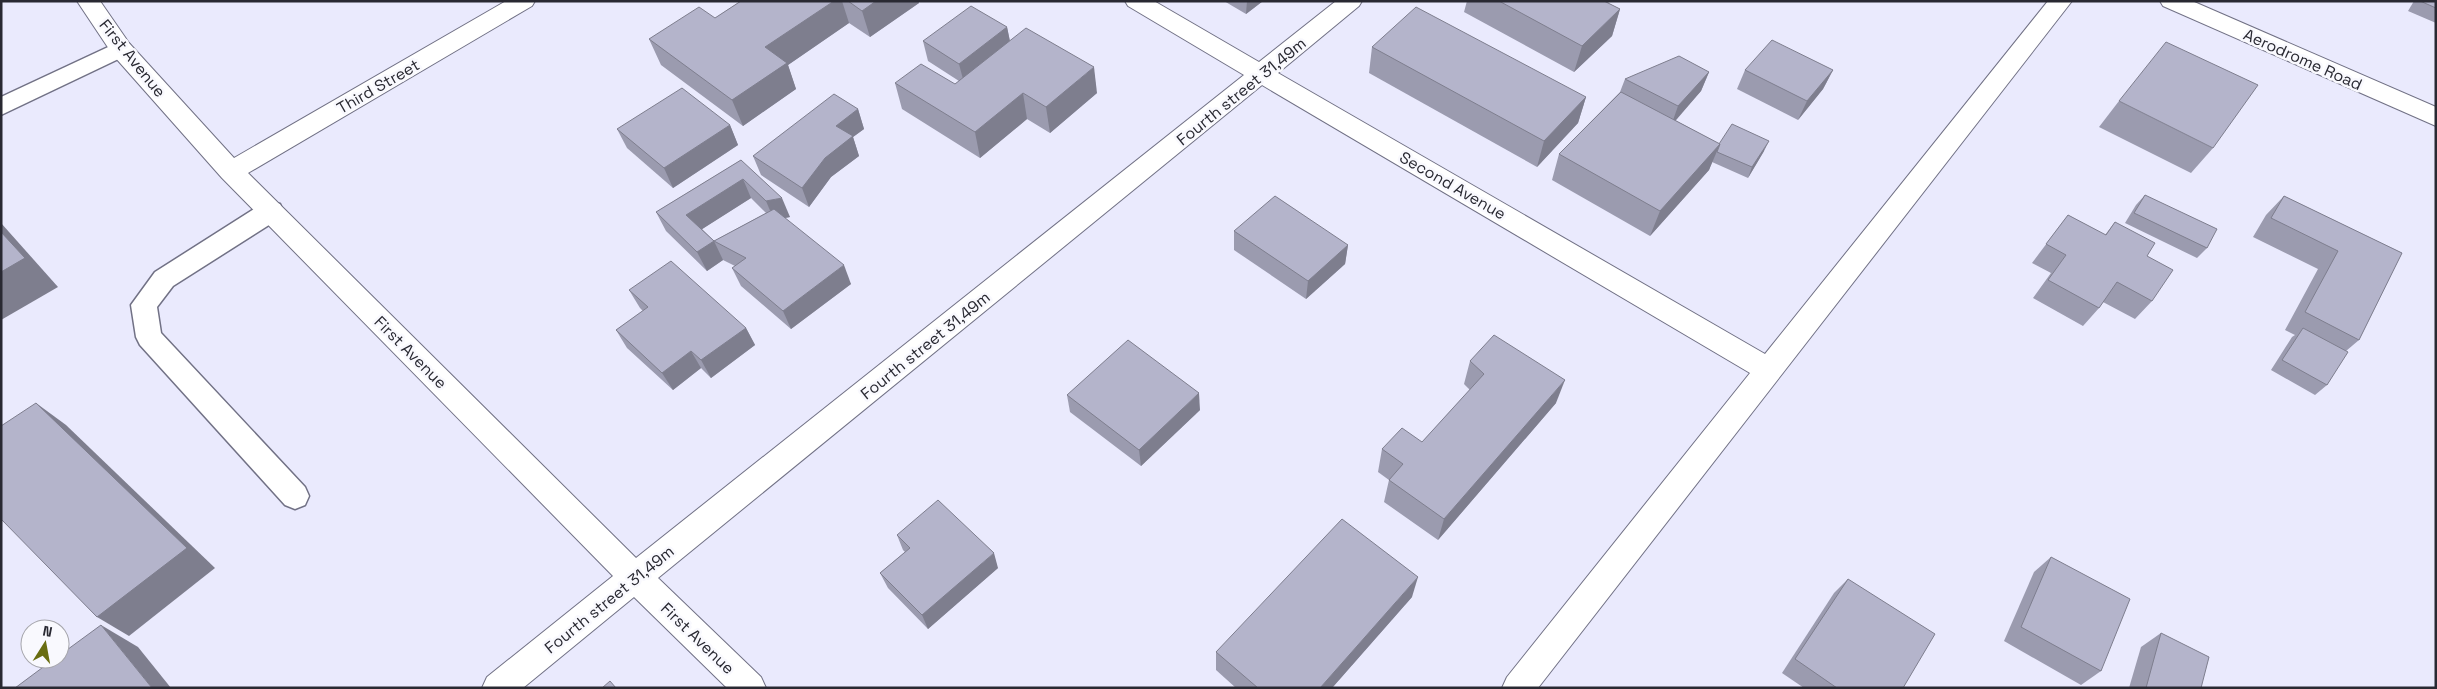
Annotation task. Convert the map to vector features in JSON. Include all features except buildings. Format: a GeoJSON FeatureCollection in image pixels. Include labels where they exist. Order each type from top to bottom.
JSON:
{"type":"FeatureCollection","features":[{"type":"Feature","properties":{"kind":"street","name":"First Avenue"},"geometry":{"type":"LineString","coordinates":[[88,1],[121,49],[231,171],[635,578],[750,688]]}},
{"type":"Feature","properties":{"kind":"street","name":"Third Street"},"geometry":{"type":"LineString","coordinates":[[231,171],[524,1]]}},
{"type":"Feature","properties":{"kind":"street","name":"Second Avenue"},"geometry":{"type":"LineString","coordinates":[[1136,1],[1770,371]]}},
{"type":"Feature","properties":{"kind":"street","name":"Fourth street 31,49m"},"geometry":{"type":"LineString","coordinates":[[498,688],[1263,74],[1351,1]]}},
{"type":"Feature","properties":{"kind":"street"},"geometry":{"type":"LineString","coordinates":[[1518,688],[2061,1]]}},
{"type":"Feature","properties":{"kind":"street","name":"Aerodrome Road"},"geometry":{"type":"LineString","coordinates":[[2171,1],[2436,117]]}},
{"type":"Feature","properties":{"kind":"lane"},"geometry":{"type":"LineString","coordinates":[[1,107],[121,49]]}},
{"type":"Feature","properties":{"kind":"lane"},"geometry":{"type":"LineString","coordinates":[[271,211],[164,279],[144,306],[149,338],[296,496]]}}]}
